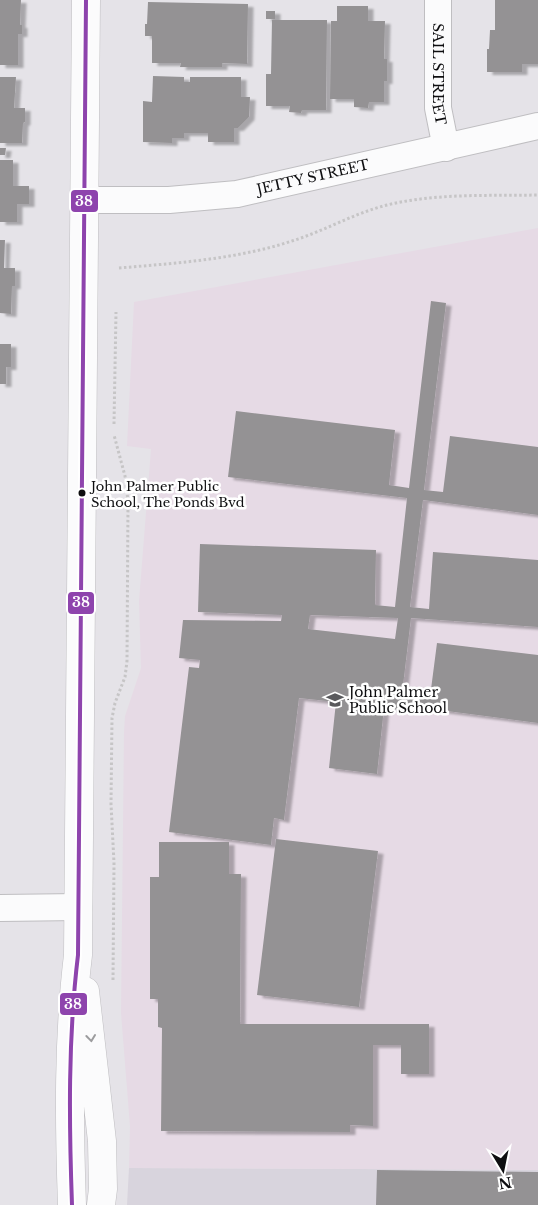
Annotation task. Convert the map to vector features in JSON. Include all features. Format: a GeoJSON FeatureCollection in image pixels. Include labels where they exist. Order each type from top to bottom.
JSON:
{"type":"FeatureCollection","features":[{"type":"Feature","properties":{"kind":"street"},"geometry":{"type":"LineString","coordinates":[[72,1205],[70,1035],[78,955],[79,907],[86,0]]}},
{"type":"Feature","properties":{"kind":"street","name":"SAIL STREET"},"geometry":{"type":"LineString","coordinates":[[438,0],[438,102],[446,148]]}},
{"type":"Feature","properties":{"kind":"street","name":"JETTY STREET"},"geometry":{"type":"LineString","coordinates":[[85,200],[169,200],[237,194],[538,126]]}},
{"type":"Feature","properties":{"kind":"street"},"geometry":{"type":"LineString","coordinates":[[0,908],[79,907]]}},
{"type":"Feature","properties":{"kind":"street"},"geometry":{"type":"LineString","coordinates":[[78,955],[89,1018],[102,1141],[103,1189],[100,1205]]}},
{"type":"Feature","properties":{"kind":"path"},"geometry":{"type":"LineString","coordinates":[[119,268],[230,256],[260,250],[296,240],[372,210],[410,202],[459,196],[538,195]]}},
{"type":"Feature","properties":{"kind":"path"},"geometry":{"type":"LineString","coordinates":[[113,981],[112,718],[115,703],[125,677],[127,661],[128,541],[127,488],[114,437],[116,312]]}},
{"type":"Feature","properties":{"kind":"shaded area","name":"John Palmer Public School"},"geometry":{"type":"Polygon","coordinates":[[[538,228],[538,1170],[129,1168],[130,1126],[121,1013],[124,732],[125,716],[141,668],[139,601],[151,449],[127,446],[134,302],[538,228]]]}},
{"type":"Feature","properties":{"kind":"shaded area"},"geometry":{"type":"Polygon","coordinates":[[[129,1168],[538,1170],[538,1205],[127,1205],[129,1168]]]}},
{"type":"Feature","properties":{"kind":"building"},"geometry":{"type":"Polygon","coordinates":[[[0,0],[21,0],[20,25],[22,25],[22,34],[18,34],[18,65],[0,65],[0,0]]]}},
{"type":"Feature","properties":{"kind":"building"},"geometry":{"type":"Polygon","coordinates":[[[495,0],[538,0],[538,64],[522,64],[522,72],[487,72],[487,49],[489,49],[490,30],[495,30],[495,0]]]}},
{"type":"Feature","properties":{"kind":"building"},"geometry":{"type":"Polygon","coordinates":[[[148,2],[248,4],[247,64],[222,63],[222,67],[180,67],[181,63],[152,63],[152,36],[145,36],[148,2]]]}},
{"type":"Feature","properties":{"kind":"building"},"geometry":{"type":"Polygon","coordinates":[[[337,6],[368,6],[368,21],[385,21],[384,59],[387,59],[387,81],[384,81],[384,102],[369,102],[368,108],[354,107],[354,99],[330,99],[331,21],[337,21],[337,6]]]}},
{"type":"Feature","properties":{"kind":"building"},"geometry":{"type":"Polygon","coordinates":[[[266,11],[275,11],[275,19],[266,19],[266,11]]]}},
{"type":"Feature","properties":{"kind":"building"},"geometry":{"type":"Polygon","coordinates":[[[272,20],[327,20],[326,110],[302,110],[301,113],[289,112],[290,106],[266,106],[266,74],[271,74],[272,20]]]}},
{"type":"Feature","properties":{"kind":"building"},"geometry":{"type":"Polygon","coordinates":[[[153,76],[184,77],[184,82],[190,82],[190,77],[241,77],[241,97],[250,97],[249,117],[238,128],[234,128],[234,142],[208,142],[208,133],[184,133],[184,138],[172,138],[172,143],[143,142],[143,101],[152,102],[153,76]]]}},
{"type":"Feature","properties":{"kind":"building"},"geometry":{"type":"Polygon","coordinates":[[[0,77],[16,77],[14,108],[25,108],[22,143],[0,143],[0,77]]]}},
{"type":"Feature","properties":{"kind":"building"},"geometry":{"type":"Polygon","coordinates":[[[0,148],[6,148],[5,155],[0,155],[0,148]]]}},
{"type":"Feature","properties":{"kind":"building"},"geometry":{"type":"Polygon","coordinates":[[[0,160],[13,160],[13,186],[29,186],[29,204],[17,204],[17,222],[0,222],[0,160]]]}},
{"type":"Feature","properties":{"kind":"building"},"geometry":{"type":"Polygon","coordinates":[[[0,240],[5,240],[4,268],[15,268],[15,286],[12,286],[11,314],[0,313],[0,240]]]}},
{"type":"Feature","properties":{"kind":"building"},"geometry":{"type":"Polygon","coordinates":[[[431,301],[446,303],[424,490],[443,492],[450,436],[538,447],[538,515],[423,500],[410,607],[429,609],[433,552],[538,560],[538,627],[411,618],[402,694],[430,697],[437,643],[538,655],[538,723],[401,705],[400,710],[384,708],[377,774],[329,768],[336,702],[299,698],[284,820],[274,818],[271,845],[169,832],[189,667],[199,668],[200,660],[179,658],[183,620],[281,621],[282,615],[198,612],[200,544],[376,550],[375,605],[395,607],[407,498],[228,477],[236,411],[395,430],[389,485],[409,488],[431,301]],[[310,615],[308,629],[395,639],[398,618],[310,615]]]}},
{"type":"Feature","properties":{"kind":"building"},"geometry":{"type":"Polygon","coordinates":[[[0,344],[11,344],[11,367],[6,367],[6,384],[0,384],[0,344]]]}},
{"type":"Feature","properties":{"kind":"building"},"geometry":{"type":"Polygon","coordinates":[[[276,839],[378,851],[359,1007],[257,995],[276,839]]]}},
{"type":"Feature","properties":{"kind":"building"},"geometry":{"type":"Polygon","coordinates":[[[159,842],[229,842],[229,874],[241,874],[240,1024],[429,1024],[429,1074],[401,1074],[401,1045],[373,1045],[373,1126],[350,1125],[350,1132],[161,1131],[162,1028],[158,1027],[158,999],[150,999],[150,877],[159,877],[159,842]]]}},
{"type":"Feature","properties":{"kind":"building"},"geometry":{"type":"Polygon","coordinates":[[[377,1170],[538,1172],[538,1205],[376,1205],[377,1170]]]}},
{"type":"Feature","properties":{"kind":"transit line","name":"38"},"geometry":{"type":"LineString","coordinates":[[72,1205],[70,1080],[72,1017],[78,955],[86,0]]}},
{"type":"Feature","properties":{"kind":"place","name":"John Palmer Public School, The Ponds Bvd"},"geometry":{"type":"Point","coordinates":[82,493]}},
{"type":"Feature","properties":{"kind":"place","name":"John Palmer Public School"},"geometry":{"type":"Point","coordinates":[335,700]}}]}
